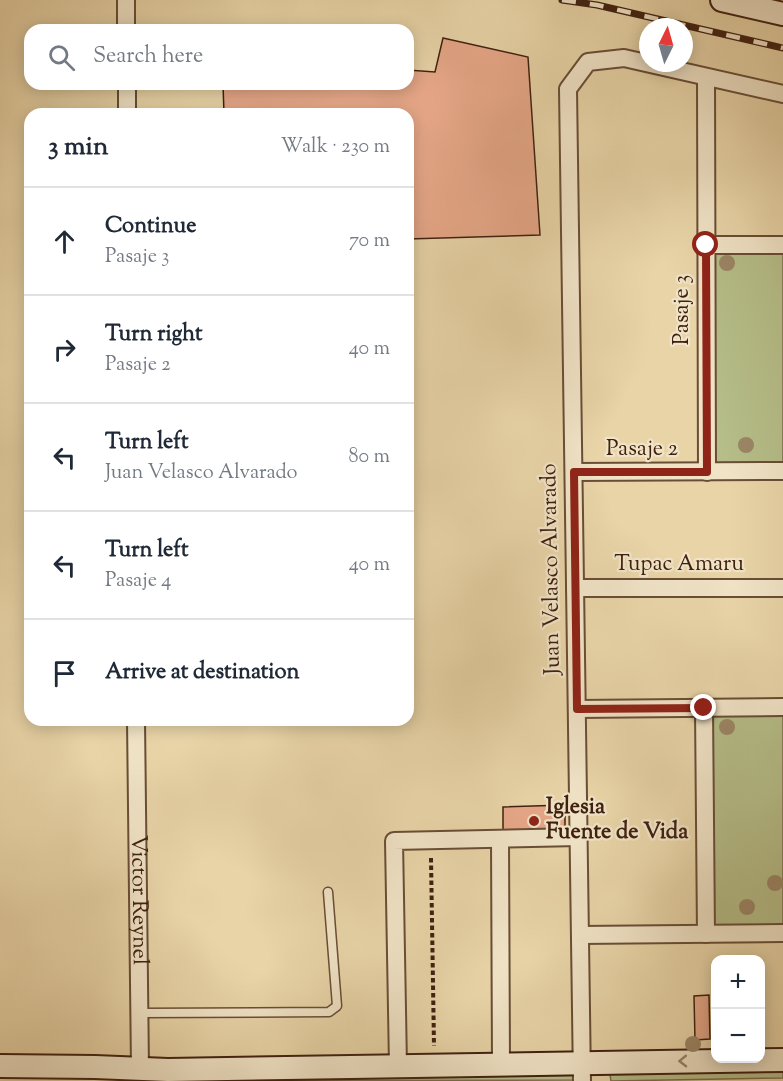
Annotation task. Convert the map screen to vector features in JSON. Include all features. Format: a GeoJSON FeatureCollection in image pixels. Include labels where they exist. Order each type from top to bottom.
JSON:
{"type":"FeatureCollection","features":[{"type":"Feature","properties":{"kind":"street"},"geometry":{"type":"LineString","coordinates":[[126,0],[126,24]]}},
{"type":"Feature","properties":{"kind":"street"},"geometry":{"type":"LineString","coordinates":[[722,0],[783,14]]}},
{"type":"Feature","properties":{"kind":"street","name":"Juan Velasco Alvarado"},"geometry":{"type":"LineString","coordinates":[[582,1072],[568,89],[588,63],[624,58],[706,76]]}},
{"type":"Feature","properties":{"kind":"street"},"geometry":{"type":"LineString","coordinates":[[706,76],[783,94]]}},
{"type":"Feature","properties":{"kind":"street","name":"Pasaje 3"},"geometry":{"type":"LineString","coordinates":[[706,76],[707,472]]}},
{"type":"Feature","properties":{"kind":"street"},"geometry":{"type":"LineString","coordinates":[[127,90],[127,108]]}},
{"type":"Feature","properties":{"kind":"street"},"geometry":{"type":"LineString","coordinates":[[706,245],[783,245]]}},
{"type":"Feature","properties":{"kind":"street","name":"Pasaje 2"},"geometry":{"type":"LineString","coordinates":[[574,472],[783,471]]}},
{"type":"Feature","properties":{"kind":"street","name":"Tupac Amaru"},"geometry":{"type":"LineString","coordinates":[[575,588],[783,588]]}},
{"type":"Feature","properties":{"kind":"street"},"geometry":{"type":"LineString","coordinates":[[577,709],[783,707]]}},
{"type":"Feature","properties":{"kind":"street"},"geometry":{"type":"LineString","coordinates":[[704,708],[706,934]]}},
{"type":"Feature","properties":{"kind":"street","name":"Victor Reynel"},"geometry":{"type":"LineString","coordinates":[[136,726],[140,1075]]}},
{"type":"Feature","properties":{"kind":"street"},"geometry":{"type":"LineString","coordinates":[[398,1066],[394,841],[579,837]]}},
{"type":"Feature","properties":{"kind":"street"},"geometry":{"type":"LineString","coordinates":[[500,839],[501,1064]]}},
{"type":"Feature","properties":{"kind":"street"},"geometry":{"type":"LineString","coordinates":[[580,935],[783,933]]}},
{"type":"Feature","properties":{"kind":"street"},"geometry":{"type":"LineString","coordinates":[[0,1066],[95,1067],[140,1075],[168,1070],[501,1064],[582,1072],[783,1060]]}},
{"type":"Feature","properties":{"kind":"lane"},"geometry":{"type":"LineString","coordinates":[[140,1013],[329,1012],[333,1010],[338,1006],[328,892]]}},
{"type":"Feature","properties":{"kind":"path"},"geometry":{"type":"LineString","coordinates":[[431,858],[434,1065]]}},
{"type":"Feature","properties":{"kind":"green space"},"geometry":{"type":"Polygon","coordinates":[[[711,248],[783,248],[783,466],[713,468],[711,248]]]}},
{"type":"Feature","properties":{"kind":"green space"},"geometry":{"type":"Polygon","coordinates":[[[706,712],[783,712],[783,928],[712,928],[706,712]]]}},
{"type":"Feature","properties":{"kind":"green space"},"geometry":{"type":"Polygon","coordinates":[[[765,1058],[783,1058],[783,1078],[611,1081],[608,1062],[711,1060],[711,1063],[765,1063],[765,1058]]]}},
{"type":"Feature","properties":{"kind":"green space"},"geometry":{"type":"Polygon","coordinates":[[[575,1064],[575,1080],[175,1081],[575,1064]]]}},
{"type":"Feature","properties":{"kind":"building"},"geometry":{"type":"Polygon","coordinates":[[[443,38],[528,57],[540,235],[414,239],[414,108],[224,108],[223,90],[414,90],[414,70],[435,72],[443,38]]]}},
{"type":"Feature","properties":{"kind":"building","name":"Iglesia Fuente de Vida"},"geometry":{"type":"Polygon","coordinates":[[[565,805],[565,835],[503,836],[503,807],[565,805]]]}},
{"type":"Feature","properties":{"kind":"building"},"geometry":{"type":"Polygon","coordinates":[[[709,995],[710,1039],[695,1040],[694,996],[709,995]]]}},
{"type":"Feature","properties":{"kind":"railway"},"geometry":{"type":"LineString","coordinates":[[562,0],[597,5],[783,48]]}},
{"type":"Feature","properties":{"kind":"place","name":"Iglesia Fuente de Vida"},"geometry":{"type":"Point","coordinates":[534,821]}},
{"type":"Feature","properties":{"kind":"route"},"geometry":{"type":"LineString","coordinates":[[704,708],[577,709],[574,472],[707,472],[706,245]]}}]}
